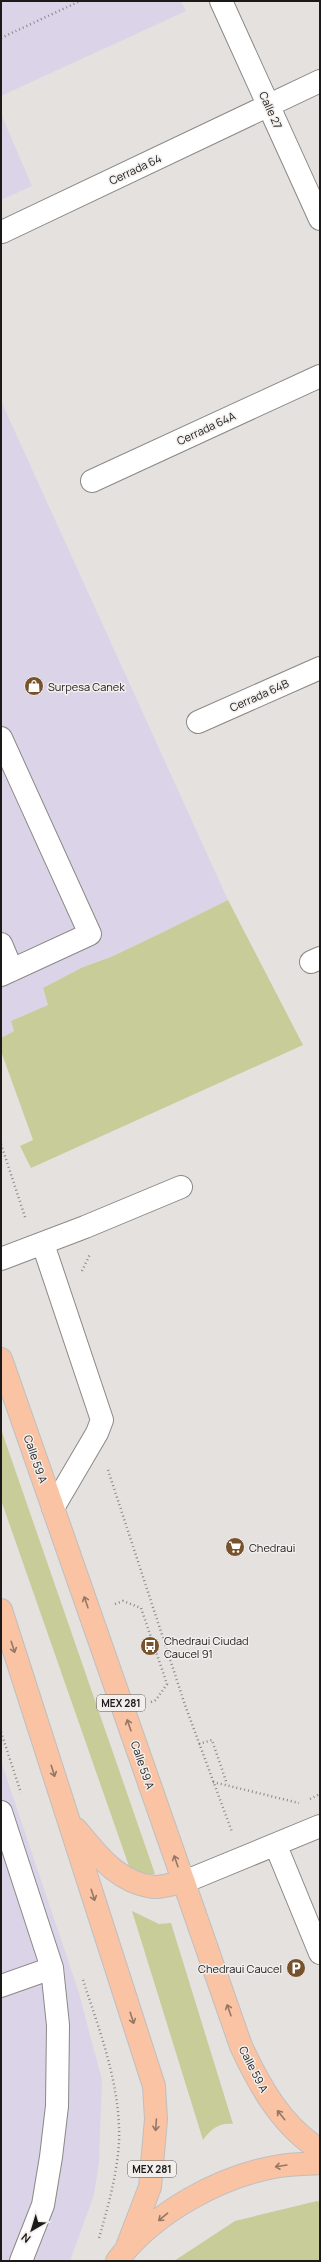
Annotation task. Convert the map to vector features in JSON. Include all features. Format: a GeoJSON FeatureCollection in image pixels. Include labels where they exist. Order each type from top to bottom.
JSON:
{"type":"FeatureCollection","features":[{"type":"Feature","properties":{"kind":"main road","name":"Calle 59 A"},"geometry":{"type":"LineString","coordinates":[[1,1359],[241,2046],[255,2076],[280,2116],[308,2142],[320,2150]]}},
{"type":"Feature","properties":{"kind":"main road","name":"MEX 281"},"geometry":{"type":"LineString","coordinates":[[1,1610],[154,2086],[156,2119],[150,2187],[122,2254]]}},
{"type":"Feature","properties":{"kind":"main road"},"geometry":{"type":"LineString","coordinates":[[70,1822],[110,1868],[132,1881],[154,1887],[184,1882]]}},
{"type":"Feature","properties":{"kind":"main road"},"geometry":{"type":"LineString","coordinates":[[122,2254],[172,2209],[224,2182],[280,2166],[320,2163]]}},
{"type":"Feature","properties":{"kind":"street","name":"Calle 27"},"geometry":{"type":"LineString","coordinates":[[221,1],[320,219]]}},
{"type":"Feature","properties":{"kind":"street","name":"Cerrada 64"},"geometry":{"type":"LineString","coordinates":[[2,232],[320,81]]}},
{"type":"Feature","properties":{"kind":"street","name":"Cerrada 64A"},"geometry":{"type":"LineString","coordinates":[[92,480],[320,376]]}},
{"type":"Feature","properties":{"kind":"street","name":"Cerrada 64B"},"geometry":{"type":"LineString","coordinates":[[198,722],[320,668]]}},
{"type":"Feature","properties":{"kind":"street"},"geometry":{"type":"LineString","coordinates":[[1,738],[90,934],[6,972],[1,944]]}},
{"type":"Feature","properties":{"kind":"street"},"geometry":{"type":"LineString","coordinates":[[1,1259],[181,1187]]}},
{"type":"Feature","properties":{"kind":"street"},"geometry":{"type":"LineString","coordinates":[[39,1245],[65,1309],[102,1420],[97,1434],[53,1508]]}},
{"type":"Feature","properties":{"kind":"street"},"geometry":{"type":"LineString","coordinates":[[1,1812],[52,1968],[58,2025],[57,2106],[43,2205],[21,2261]]}},
{"type":"Feature","properties":{"kind":"street"},"geometry":{"type":"LineString","coordinates":[[184,1882],[276,1846],[320,1826]]}},
{"type":"Feature","properties":{"kind":"street"},"geometry":{"type":"LineString","coordinates":[[276,1846],[320,1953]]}},
{"type":"Feature","properties":{"kind":"street"},"geometry":{"type":"LineString","coordinates":[[1,1986],[52,1968]]}},
{"type":"Feature","properties":{"kind":"path"},"geometry":{"type":"LineString","coordinates":[[1,38],[80,1]]}},
{"type":"Feature","properties":{"kind":"path"},"geometry":{"type":"LineString","coordinates":[[1,1144],[39,1245]]}},
{"type":"Feature","properties":{"kind":"path"},"geometry":{"type":"LineString","coordinates":[[65,1309],[90,1254],[98,1251]]}},
{"type":"Feature","properties":{"kind":"path"},"geometry":{"type":"LineString","coordinates":[[97,1434],[199,1744],[233,1835]]}},
{"type":"Feature","properties":{"kind":"path"},"geometry":{"type":"LineString","coordinates":[[90,1613],[123,1601],[141,1608],[167,1684],[156,1700],[124,1711]]}},
{"type":"Feature","properties":{"kind":"path"},"geometry":{"type":"LineString","coordinates":[[199,1744],[212,1740],[227,1785]]}},
{"type":"Feature","properties":{"kind":"path"},"geometry":{"type":"LineString","coordinates":[[213,1782],[299,1803],[320,1794]]}},
{"type":"Feature","properties":{"kind":"shaded area"},"geometry":{"type":"Polygon","coordinates":[[[1,1],[181,1],[186,11],[1,96],[1,1]]]}},
{"type":"Feature","properties":{"kind":"shaded area"},"geometry":{"type":"Polygon","coordinates":[[[1,114],[32,186],[1,200],[1,114]]]}},
{"type":"Feature","properties":{"kind":"shaded area"},"geometry":{"type":"Polygon","coordinates":[[[1,401],[228,900],[111,957],[83,967],[43,988],[48,1005],[11,1021],[14,1031],[1,1038],[1,401]]]}},
{"type":"Feature","properties":{"kind":"shaded area"},"geometry":{"type":"Polygon","coordinates":[[[1,1761],[79,1993],[102,2080],[99,2163],[94,2195],[70,2261],[1,2261],[1,1761]]]}},
{"type":"Feature","properties":{"kind":"green space"},"geometry":{"type":"Polygon","coordinates":[[[228,900],[303,1045],[31,1168],[20,1146],[33,1140],[1,1051],[1,1038],[14,1031],[11,1021],[48,1005],[43,988],[83,967],[111,957],[228,900]]]}},
{"type":"Feature","properties":{"kind":"green space"},"geometry":{"type":"Polygon","coordinates":[[[1,1429],[155,1874],[144,1876],[130,1869],[1,1500],[1,1429]]]}},
{"type":"Feature","properties":{"kind":"green space"},"geometry":{"type":"Polygon","coordinates":[[[132,1911],[159,1924],[171,1923],[233,2124],[223,2124],[215,2128],[203,2140],[132,1911]]]}},
{"type":"Feature","properties":{"kind":"green space"},"geometry":{"type":"Polygon","coordinates":[[[317,2201],[320,2202],[320,2261],[174,2261],[235,2221],[317,2201]]]}},
{"type":"Feature","properties":{"kind":"place","name":"Surpesa Canek"},"geometry":{"type":"Point","coordinates":[34,686]}},
{"type":"Feature","properties":{"kind":"place","name":"Chedraui"},"geometry":{"type":"Point","coordinates":[235,1547]}},
{"type":"Feature","properties":{"kind":"place","name":"Chedraui Ciudad Caucel 91"},"geometry":{"type":"Point","coordinates":[150,1646]}},
{"type":"Feature","properties":{"kind":"place","name":"Chedraui Caucel"},"geometry":{"type":"Point","coordinates":[296,1968]}}]}
